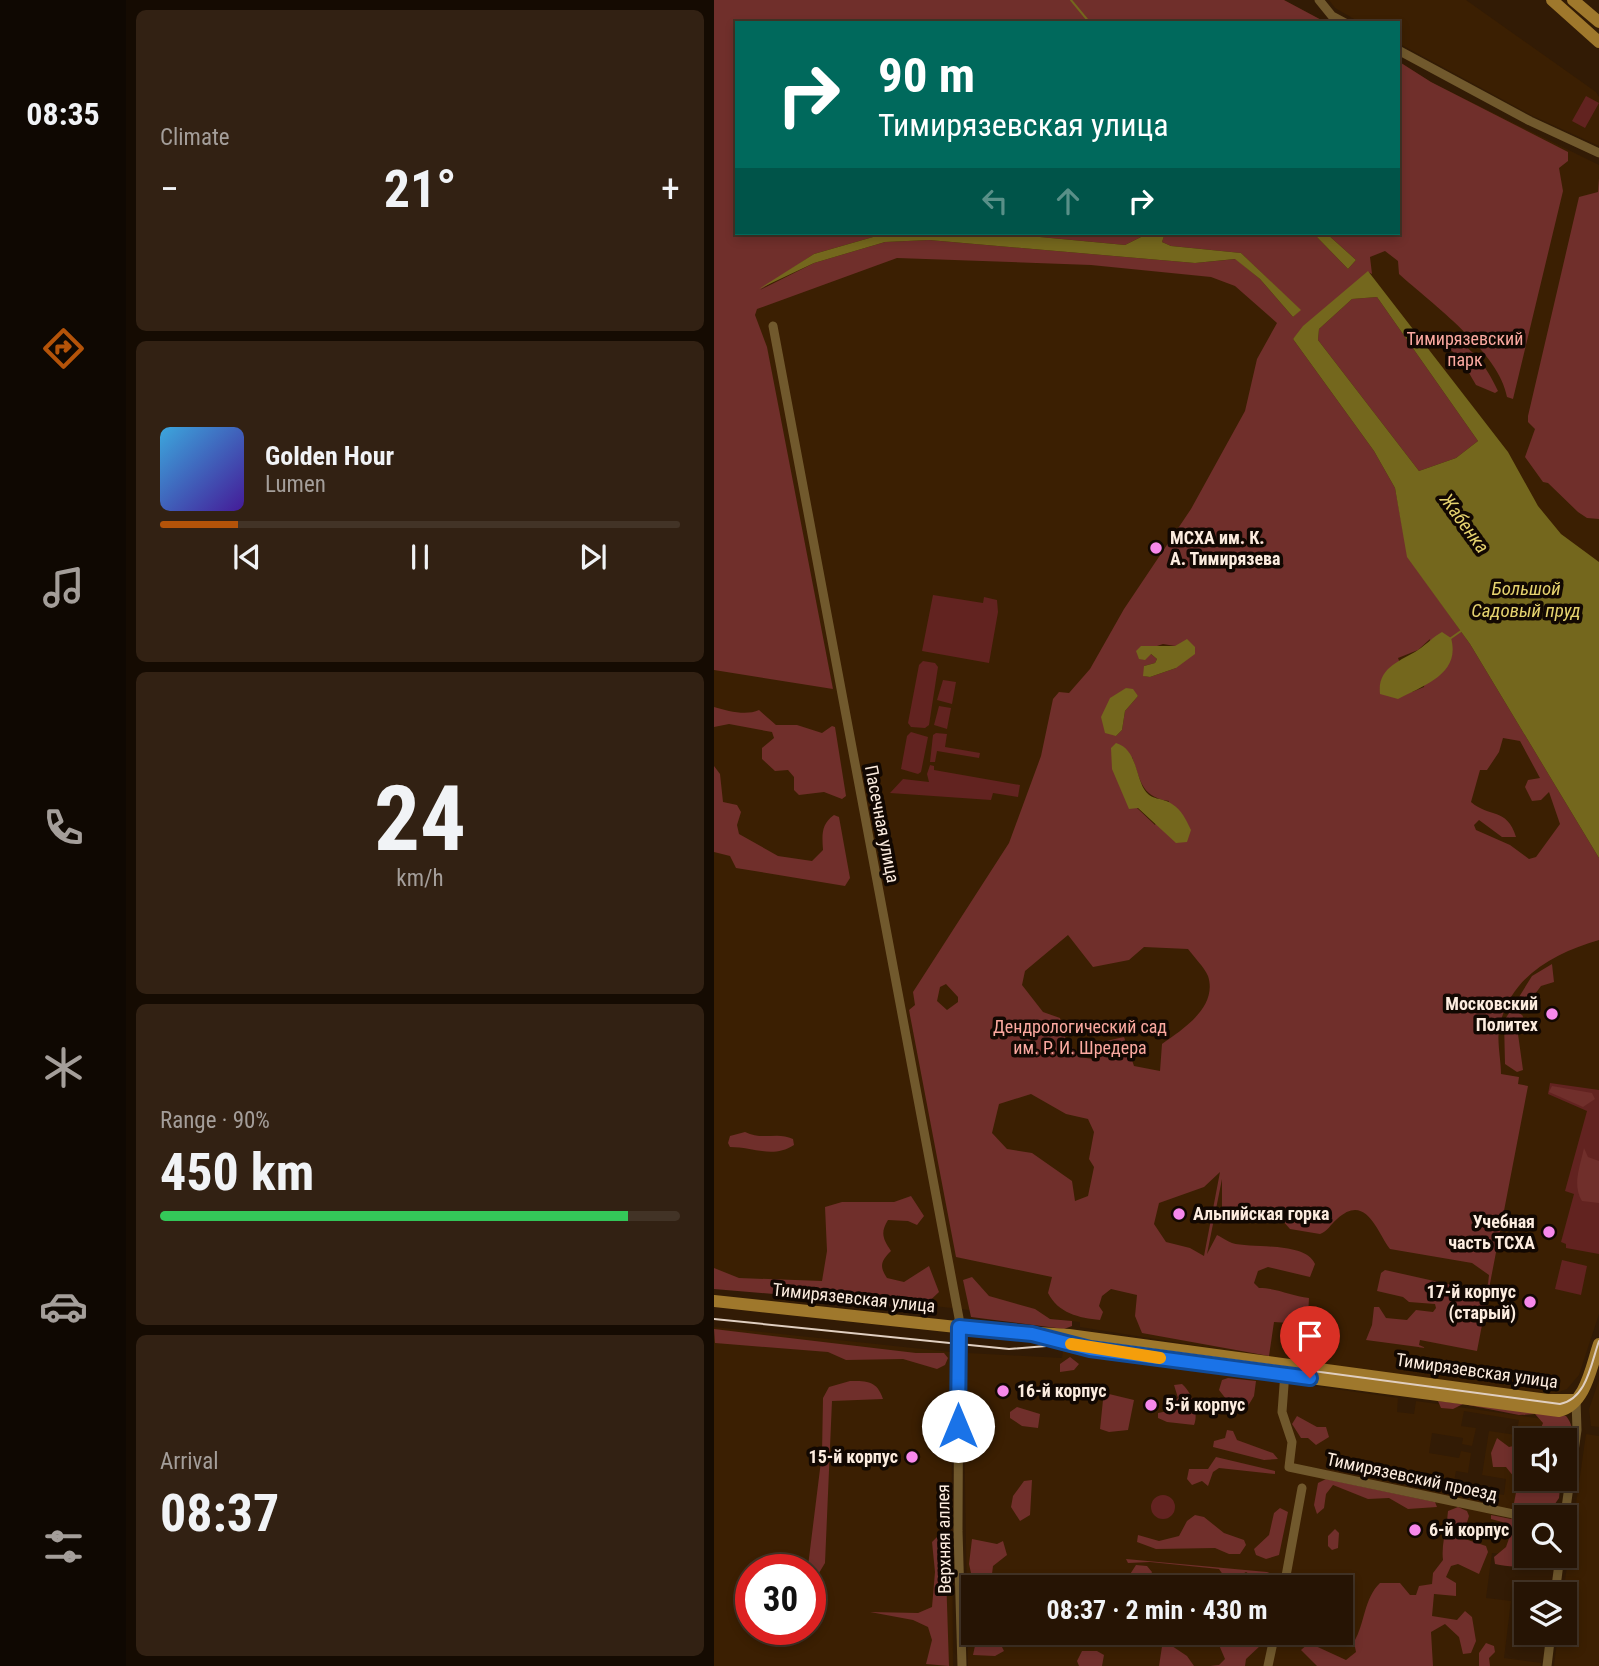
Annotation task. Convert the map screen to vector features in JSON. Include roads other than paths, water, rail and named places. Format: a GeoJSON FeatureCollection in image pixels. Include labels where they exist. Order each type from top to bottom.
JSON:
{"type":"FeatureCollection","features":[{"type":"Feature","properties":{"kind":"main road"},"geometry":{"type":"LineString","coordinates":[[1552,0],[1599,42]]}},
{"type":"Feature","properties":{"kind":"main road"},"geometry":{"type":"LineString","coordinates":[[1573,0],[1599,22]]}},
{"type":"Feature","properties":{"kind":"main road","name":"Тимирязевская улица"},"geometry":{"type":"LineString","coordinates":[[714,1301],[1032,1334],[1069,1335],[1285,1369],[1548,1400],[1576,1400]]}},
{"type":"Feature","properties":{"kind":"main road"},"geometry":{"type":"LineString","coordinates":[[1576,1400],[1586,1384],[1599,1344]]}},
{"type":"Feature","properties":{"kind":"street"},"geometry":{"type":"LineString","coordinates":[[1319,0],[1332,16],[1341,21]]}},
{"type":"Feature","properties":{"kind":"street"},"geometry":{"type":"LineString","coordinates":[[1400,51],[1530,121],[1599,153]]}},
{"type":"Feature","properties":{"kind":"street","name":"Пасечная улица"},"geometry":{"type":"LineString","coordinates":[[773,326],[959,1327]]}},
{"type":"Feature","properties":{"kind":"street","name":"Верхняя аллея"},"geometry":{"type":"LineString","coordinates":[[959,1327],[958,1531],[962,1666]]}},
{"type":"Feature","properties":{"kind":"street","name":"Тимирязевский проезд"},"geometry":{"type":"LineString","coordinates":[[1285,1369],[1282,1412],[1292,1442],[1289,1467],[1514,1514]]}},
{"type":"Feature","properties":{"kind":"street"},"geometry":{"type":"LineString","coordinates":[[1566,1505],[1577,1430],[1576,1400]]}},
{"type":"Feature","properties":{"kind":"street"},"geometry":{"type":"LineString","coordinates":[[1286,1575],[1303,1488]]}},
{"type":"Feature","properties":{"kind":"street"},"geometry":{"type":"LineString","coordinates":[[1268,1666],[1272,1645]]}},
{"type":"Feature","properties":{"kind":"street"},"geometry":{"type":"LineString","coordinates":[[1547,1666],[1550,1645]]}},
{"type":"Feature","properties":{"kind":"water"},"geometry":{"type":"Polygon","coordinates":[[[880,235],[1019,235],[1125,245],[1145,235],[1164,235],[1162,242],[1171,246],[1241,253],[1301,310],[1293,317],[1260,279],[1235,259],[1195,263],[929,240],[885,242],[814,263],[759,289],[814,254],[880,235]]]}},
{"type":"Feature","properties":{"kind":"water"},"geometry":{"type":"Polygon","coordinates":[[[1315,235],[1328,235],[1356,260],[1348,269],[1315,235]]]}},
{"type":"Feature","properties":{"kind":"water","name":"Большой Садовый пруд"},"geometry":{"type":"Polygon","coordinates":[[[1368,271],[1508,452],[1538,506],[1561,534],[1599,562],[1599,858],[1470,644],[1407,557],[1395,488],[1374,451],[1293,339],[1303,326],[1368,271]],[[1377,297],[1352,299],[1319,329],[1318,340],[1419,471],[1456,458],[1478,441],[1377,297]]]}},
{"type":"Feature","properties":{"kind":"water"},"geometry":{"type":"Polygon","coordinates":[[[1442,632],[1451,638],[1453,650],[1451,661],[1438,677],[1398,699],[1380,694],[1382,677],[1386,671],[1442,632]]]}},
{"type":"Feature","properties":{"kind":"water"},"geometry":{"type":"Polygon","coordinates":[[[1187,639],[1195,647],[1195,654],[1176,668],[1150,677],[1143,676],[1144,666],[1155,663],[1157,659],[1151,654],[1145,660],[1139,659],[1136,651],[1141,646],[1175,646],[1187,639]]]}},
{"type":"Feature","properties":{"kind":"water"},"geometry":{"type":"Polygon","coordinates":[[[1126,688],[1133,689],[1138,696],[1125,711],[1122,730],[1116,736],[1105,733],[1101,717],[1110,698],[1126,688]]]}},
{"type":"Feature","properties":{"kind":"water"},"geometry":{"type":"Polygon","coordinates":[[[1116,743],[1128,750],[1147,793],[1168,802],[1181,812],[1191,830],[1187,842],[1176,843],[1138,808],[1129,809],[1112,769],[1111,748],[1116,743]]]}},
{"type":"Feature","properties":{"kind":"waterway"},"geometry":{"type":"LineString","coordinates":[[1071,0],[1088,21]]}},
{"type":"Feature","properties":{"kind":"waterway"},"geometry":{"type":"LineString","coordinates":[[1451,638],[1461,631]]}},
{"type":"Feature","properties":{"kind":"tram line"},"geometry":{"type":"LineString","coordinates":[[714,1319],[1009,1349],[1095,1342],[1560,1404],[1569,1401],[1582,1388],[1599,1341]]}},
{"type":"Feature","properties":{"kind":"place","name":"МСХА им. К. А. Тимирязева"},"geometry":{"type":"Point","coordinates":[1156,548]}},
{"type":"Feature","properties":{"kind":"place","name":"Московский Политех"},"geometry":{"type":"Point","coordinates":[1552,1014]}},
{"type":"Feature","properties":{"kind":"place","name":"Альпийская горка"},"geometry":{"type":"Point","coordinates":[1179,1214]}},
{"type":"Feature","properties":{"kind":"place","name":"Учебная часть ТСХА"},"geometry":{"type":"Point","coordinates":[1549,1232]}},
{"type":"Feature","properties":{"kind":"place","name":"17-й корпус (старый)"},"geometry":{"type":"Point","coordinates":[1530,1302]}},
{"type":"Feature","properties":{"kind":"place","name":"16-й корпус"},"geometry":{"type":"Point","coordinates":[1003,1391]}},
{"type":"Feature","properties":{"kind":"place","name":"5-й корпус"},"geometry":{"type":"Point","coordinates":[1151,1405]}},
{"type":"Feature","properties":{"kind":"place","name":"15-й корпус"},"geometry":{"type":"Point","coordinates":[912,1457]}},
{"type":"Feature","properties":{"kind":"place","name":"6-й корпус"},"geometry":{"type":"Point","coordinates":[1415,1530]}},
{"type":"Feature","properties":{"kind":"park label","name":"Тимирязевский парк"},"geometry":{"type":"Point","coordinates":[1465,349]}},
{"type":"Feature","properties":{"kind":"park label","name":"Дендрологический сад им. Р. И. Шредера"},"geometry":{"type":"Point","coordinates":[1080,1037]}},
{"type":"Feature","properties":{"kind":"water label","name":"Жабенка"},"geometry":{"type":"Point","coordinates":[1465,523]}}]}
